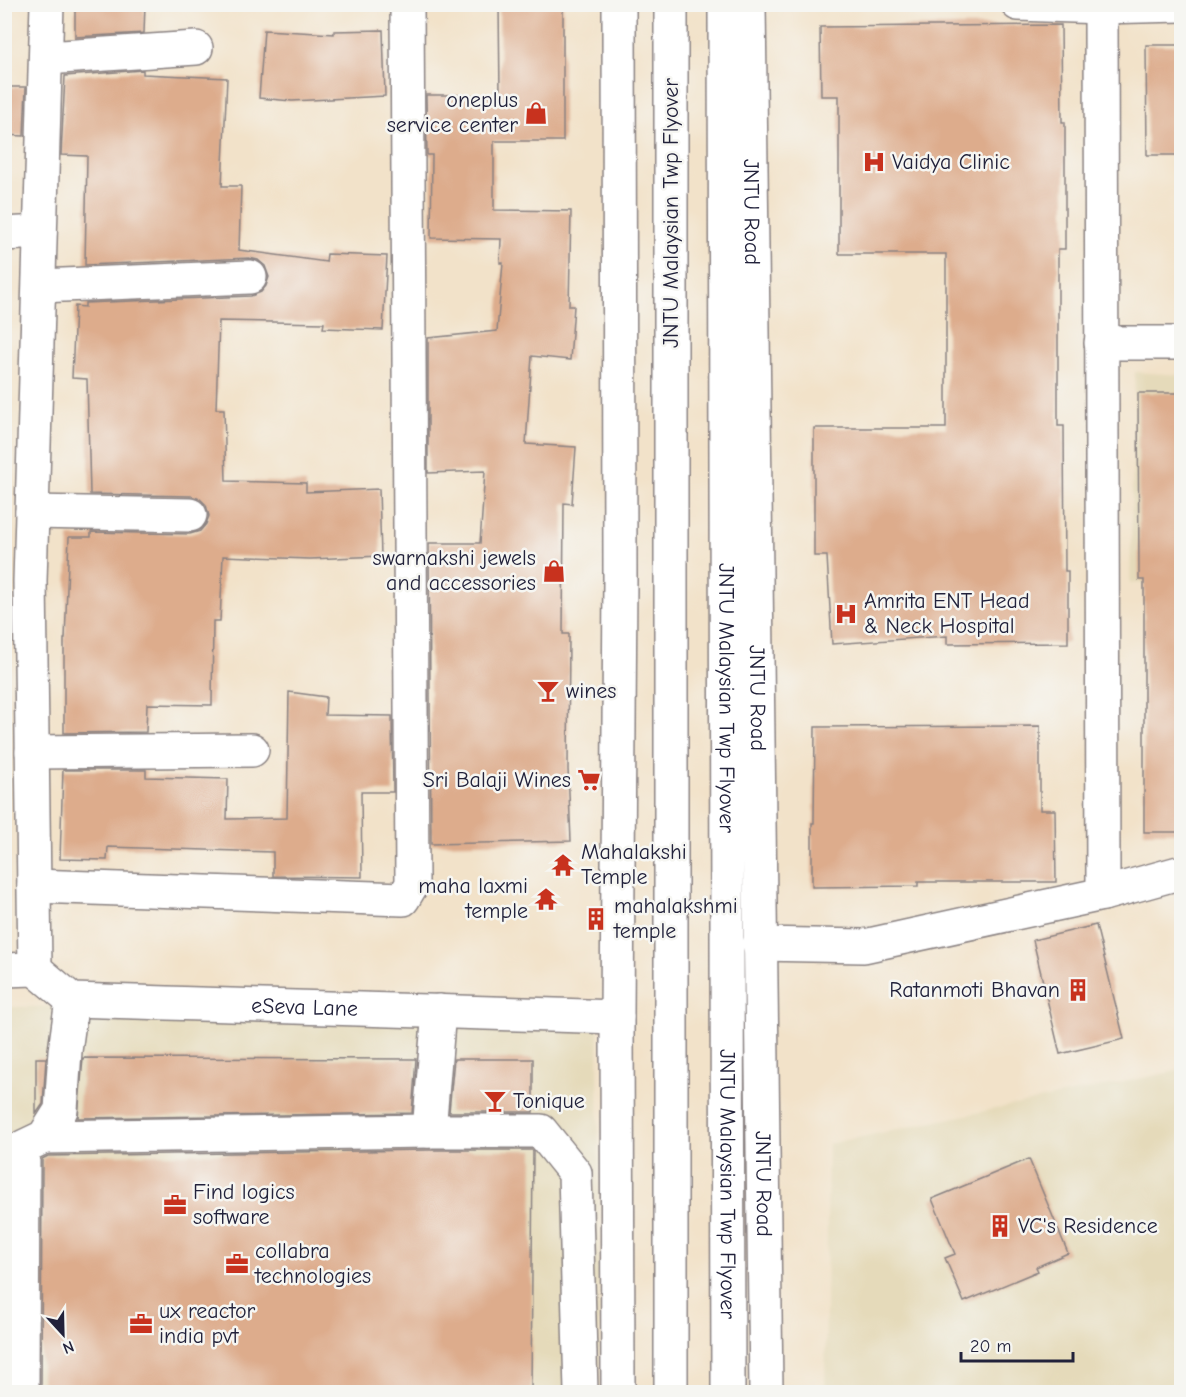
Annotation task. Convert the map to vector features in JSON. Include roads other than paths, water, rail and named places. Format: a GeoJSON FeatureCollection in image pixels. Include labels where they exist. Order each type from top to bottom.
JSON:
{"type":"FeatureCollection","features":[{"type":"Feature","properties":{"kind":"main road"},"geometry":{"type":"LineString","coordinates":[[44,1137],[61,1110],[65,1051],[72,1000],[20,969],[34,886],[32,752],[17,581],[32,512],[19,443],[40,286],[47,4]]}},
{"type":"Feature","properties":{"kind":"main road"},"geometry":{"type":"LineString","coordinates":[[34,886],[403,899],[411,884],[407,4]]}},
{"type":"Feature","properties":{"kind":"main road"},"geometry":{"type":"LineString","coordinates":[[618,1392],[619,4]]}},
{"type":"Feature","properties":{"kind":"main road","name":"JNTU Malaysian Twp Flyover"},"geometry":{"type":"LineString","coordinates":[[671,4],[671,1392]]}},
{"type":"Feature","properties":{"kind":"main road","name":"JNTU Malaysian Twp Flyover"},"geometry":{"type":"LineString","coordinates":[[725,4],[728,1392]]}},
{"type":"Feature","properties":{"kind":"main road","name":"JNTU Road"},"geometry":{"type":"LineString","coordinates":[[749,4],[766,1392]]}},
{"type":"Feature","properties":{"kind":"main road"},"geometry":{"type":"LineString","coordinates":[[1018,4],[1101,7],[1182,5]]}},
{"type":"Feature","properties":{"kind":"main road"},"geometry":{"type":"LineString","coordinates":[[1101,7],[1103,894]]}},
{"type":"Feature","properties":{"kind":"main road"},"geometry":{"type":"LineString","coordinates":[[46,58],[196,48]]}},
{"type":"Feature","properties":{"kind":"main road"},"geometry":{"type":"LineString","coordinates":[[4,234],[40,232]]}},
{"type":"Feature","properties":{"kind":"main road"},"geometry":{"type":"LineString","coordinates":[[40,286],[250,277]]}},
{"type":"Feature","properties":{"kind":"main road"},"geometry":{"type":"LineString","coordinates":[[1101,342],[1182,343]]}},
{"type":"Feature","properties":{"kind":"main road"},"geometry":{"type":"LineString","coordinates":[[32,512],[190,515]]}},
{"type":"Feature","properties":{"kind":"main road"},"geometry":{"type":"LineString","coordinates":[[32,752],[252,750]]}},
{"type":"Feature","properties":{"kind":"main road"},"geometry":{"type":"LineString","coordinates":[[759,944],[864,946],[1103,894],[1182,872]]}},
{"type":"Feature","properties":{"kind":"main road","name":"eSeva Lane"},"geometry":{"type":"LineString","coordinates":[[72,1000],[617,1017]]}},
{"type":"Feature","properties":{"kind":"main road"},"geometry":{"type":"LineString","coordinates":[[429,1131],[439,1011]]}},
{"type":"Feature","properties":{"kind":"main road"},"geometry":{"type":"LineString","coordinates":[[22,1392],[23,1147],[44,1137],[429,1131],[541,1131],[575,1173],[581,1392]]}},
{"type":"Feature","properties":{"kind":"place","name":"oneplus service center"},"geometry":{"type":"Point","coordinates":[536,113]}},
{"type":"Feature","properties":{"kind":"place","name":"Vaidya Clinic"},"geometry":{"type":"Point","coordinates":[874,162]}},
{"type":"Feature","properties":{"kind":"place","name":"swarnakshi jewels and accessories"},"geometry":{"type":"Point","coordinates":[554,571]}},
{"type":"Feature","properties":{"kind":"place","name":"Amrita ENT Head & Neck Hospital"},"geometry":{"type":"Point","coordinates":[846,614]}},
{"type":"Feature","properties":{"kind":"place","name":"wines"},"geometry":{"type":"Point","coordinates":[548,691]}},
{"type":"Feature","properties":{"kind":"place","name":"Sri Balaji Wines"},"geometry":{"type":"Point","coordinates":[589,780]}},
{"type":"Feature","properties":{"kind":"place","name":"Mahalakshi Temple"},"geometry":{"type":"Point","coordinates":[563,865]}},
{"type":"Feature","properties":{"kind":"place","name":"maha laxmi temple"},"geometry":{"type":"Point","coordinates":[546,899]}},
{"type":"Feature","properties":{"kind":"place","name":"mahalakshmi temple"},"geometry":{"type":"Point","coordinates":[596,919]}},
{"type":"Feature","properties":{"kind":"place","name":"Ratanmoti Bhavan"},"geometry":{"type":"Point","coordinates":[1078,990]}},
{"type":"Feature","properties":{"kind":"place","name":"Tonique"},"geometry":{"type":"Point","coordinates":[495,1101]}},
{"type":"Feature","properties":{"kind":"place","name":"Find logics software"},"geometry":{"type":"Point","coordinates":[175,1205]}},
{"type":"Feature","properties":{"kind":"place","name":"VC's Residence"},"geometry":{"type":"Point","coordinates":[1000,1226]}},
{"type":"Feature","properties":{"kind":"place","name":"collabra technologies"},"geometry":{"type":"Point","coordinates":[237,1264]}},
{"type":"Feature","properties":{"kind":"place","name":"ux reactor india pvt"},"geometry":{"type":"Point","coordinates":[141,1324]}}]}
